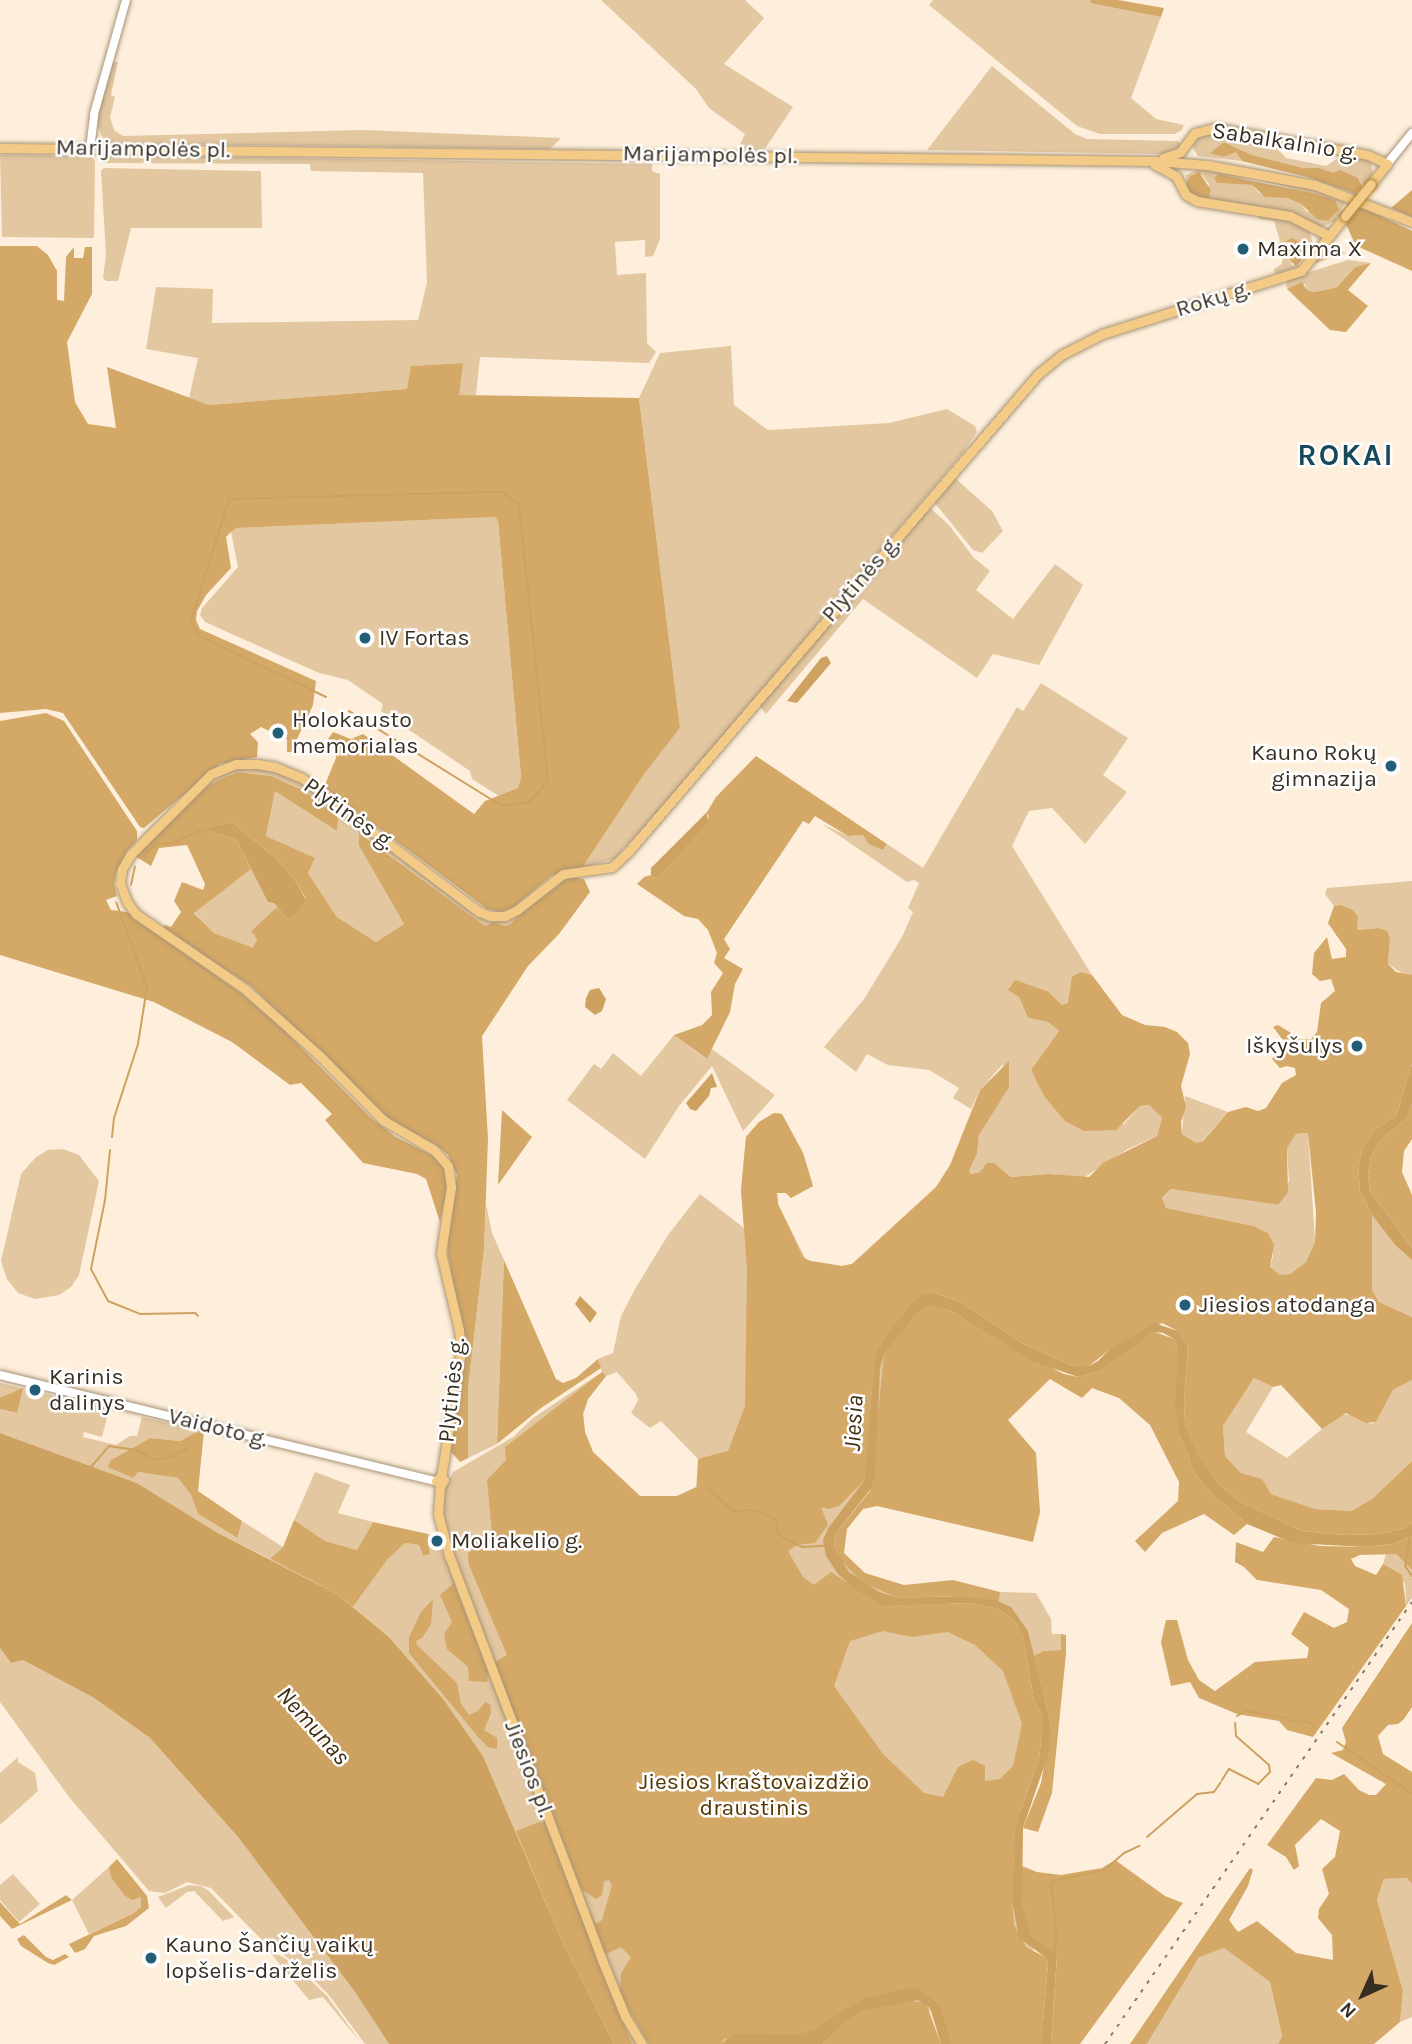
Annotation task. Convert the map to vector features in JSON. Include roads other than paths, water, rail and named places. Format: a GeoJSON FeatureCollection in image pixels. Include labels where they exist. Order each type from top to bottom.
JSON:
{"type":"FeatureCollection","features":[{"type":"Feature","properties":{"kind":"main road"},"geometry":{"type":"LineString","coordinates":[[90,149],[94,114],[125,0]]}},
{"type":"Feature","properties":{"kind":"main road","name":"Sabalkalnio g."},"geometry":{"type":"LineString","coordinates":[[1150,161],[1177,154],[1200,129],[1215,128],[1357,152],[1387,164]]}},
{"type":"Feature","properties":{"kind":"main road","name":"Rokų g."},"geometry":{"type":"LineString","coordinates":[[987,432],[1038,374],[1075,347],[1126,326],[1301,271],[1412,133]]}},
{"type":"Feature","properties":{"kind":"main road"},"geometry":{"type":"LineString","coordinates":[[1181,186],[1186,171],[1203,164],[1192,154],[1188,143]]}},
{"type":"Feature","properties":{"kind":"main road","name":"Marijampolės pl."},"geometry":{"type":"LineString","coordinates":[[0,148],[1150,161],[1203,164],[1315,185],[1412,222]]}},
{"type":"Feature","properties":{"kind":"main road"},"geometry":{"type":"LineString","coordinates":[[1150,161],[1170,171],[1196,201],[1290,216],[1329,236]]}},
{"type":"Feature","properties":{"kind":"main road","name":"Plytinės g."},"geometry":{"type":"LineString","coordinates":[[439,1482],[461,1352],[459,1330],[441,1253],[451,1187],[448,1166],[434,1150],[383,1120],[319,1055],[245,989],[136,914],[121,889],[125,862],[145,838],[211,774],[236,764],[257,764],[275,767],[302,778],[478,911],[490,916],[509,915],[563,874],[611,867],[628,852],[987,432]]}},
{"type":"Feature","properties":{"kind":"main road","name":"Vaidoto g."},"geometry":{"type":"LineString","coordinates":[[0,1375],[439,1482]]}},
{"type":"Feature","properties":{"kind":"main road","name":"Jiesios pl."},"geometry":{"type":"LineString","coordinates":[[439,1482],[438,1514],[449,1555],[601,1960],[625,2016],[642,2044]]}},
{"type":"Feature","properties":{"kind":"water"},"geometry":{"type":"Polygon","coordinates":[[[827,656],[831,663],[797,703],[787,701],[821,658],[827,656]]]}},
{"type":"Feature","properties":{"kind":"water"},"geometry":{"type":"Polygon","coordinates":[[[707,812],[708,822],[666,869],[656,878],[651,875],[651,868],[707,812]]]}},
{"type":"Feature","properties":{"kind":"water"},"geometry":{"type":"Polygon","coordinates":[[[232,822],[273,856],[294,878],[306,900],[299,911],[287,919],[274,903],[268,902],[236,839],[203,829],[232,822]]]}},
{"type":"Feature","properties":{"kind":"water"},"geometry":{"type":"Polygon","coordinates":[[[599,988],[606,999],[602,1011],[595,1015],[585,1007],[586,998],[590,990],[599,988]]]}},
{"type":"Feature","properties":{"kind":"water"},"geometry":{"type":"Polygon","coordinates":[[[1412,1064],[1412,1104],[1407,1118],[1379,1141],[1371,1156],[1368,1175],[1370,1191],[1412,1248],[1412,1260],[1395,1245],[1372,1215],[1360,1191],[1358,1167],[1363,1146],[1376,1129],[1396,1116],[1412,1064]]]}},
{"type":"Feature","properties":{"kind":"water"},"geometry":{"type":"Polygon","coordinates":[[[712,1073],[717,1087],[711,1088],[709,1096],[696,1111],[690,1109],[686,1103],[712,1073]]]}},
{"type":"Feature","properties":{"kind":"water"},"geometry":{"type":"Polygon","coordinates":[[[932,1292],[960,1302],[1022,1343],[1073,1366],[1089,1366],[1154,1323],[1178,1331],[1188,1345],[1185,1424],[1199,1458],[1221,1486],[1241,1502],[1302,1531],[1343,1535],[1380,1534],[1404,1528],[1412,1523],[1412,1536],[1393,1544],[1363,1547],[1293,1543],[1247,1524],[1212,1494],[1195,1474],[1180,1436],[1175,1403],[1178,1351],[1174,1339],[1163,1333],[1155,1332],[1100,1371],[1078,1377],[1029,1360],[953,1312],[929,1305],[917,1312],[884,1354],[880,1369],[875,1477],[870,1490],[836,1533],[834,1547],[849,1572],[879,1592],[898,1598],[961,1596],[995,1600],[1011,1607],[1028,1631],[1051,1724],[1048,1755],[1023,1828],[1022,1902],[1031,1935],[1057,1955],[1051,2044],[1041,2044],[1048,1964],[1045,1957],[1019,1938],[1012,1901],[1015,1827],[1039,1758],[1042,1731],[1042,1714],[1034,1701],[1023,1635],[1014,1620],[998,1609],[972,1603],[883,1606],[853,1588],[838,1574],[826,1556],[823,1540],[829,1527],[864,1481],[875,1355],[911,1304],[920,1296],[932,1292]]]}},
{"type":"Feature","properties":{"kind":"water"},"geometry":{"type":"Polygon","coordinates":[[[580,1296],[597,1313],[590,1323],[575,1304],[580,1296]]]}},
{"type":"Feature","properties":{"kind":"water","name":"Nemunas"},"geometry":{"type":"Polygon","coordinates":[[[0,1433],[137,1483],[218,1533],[337,1594],[389,1637],[444,1700],[483,1756],[563,1943],[614,2044],[389,2044],[355,1992],[238,1837],[150,1738],[94,1698],[23,1660],[11,1663],[0,1648],[0,1433]]]}},
{"type":"Feature","properties":{"kind":"water"},"geometry":{"type":"Polygon","coordinates":[[[906,1988],[918,1989],[941,2007],[952,2044],[941,2044],[930,2008],[918,2000],[864,2011],[837,2029],[823,2044],[721,2044],[735,2033],[793,2035],[813,2030],[861,1999],[906,1988]]]}},
{"type":"Feature","properties":{"kind":"waterway"},"geometry":{"type":"LineString","coordinates":[[326,697],[198,635],[191,621],[229,499],[503,492],[519,505],[548,781],[529,802],[502,806],[349,711]]}},
{"type":"Feature","properties":{"kind":"waterway"},"geometry":{"type":"LineString","coordinates":[[144,856],[156,844],[173,843],[203,829]]}},
{"type":"Feature","properties":{"kind":"waterway"},"geometry":{"type":"LineString","coordinates":[[131,885],[135,866]]}},
{"type":"Feature","properties":{"kind":"waterway"},"geometry":{"type":"LineString","coordinates":[[112,1137],[114,1118],[138,1044],[147,987],[116,902]]}},
{"type":"Feature","properties":{"kind":"waterway"},"geometry":{"type":"LineString","coordinates":[[110,1150],[105,1200],[91,1269],[108,1301],[140,1314],[195,1313],[198,1316]]}},
{"type":"Feature","properties":{"kind":"waterway"},"geometry":{"type":"LineString","coordinates":[[90,1468],[109,1446],[135,1450],[155,1460],[174,1456],[189,1447]]}},
{"type":"Feature","properties":{"kind":"waterway"},"geometry":{"type":"LineString","coordinates":[[708,1489],[733,1511],[752,1510],[772,1517],[778,1522],[777,1533],[791,1542],[802,1547],[824,1546]]}},
{"type":"Feature","properties":{"kind":"waterway"},"geometry":{"type":"LineString","coordinates":[[1410,1536],[1405,1566],[1412,1576]]}},
{"type":"Feature","properties":{"kind":"waterway"},"geometry":{"type":"LineString","coordinates":[[1237,1716],[1246,1711],[1284,1718]]}},
{"type":"Feature","properties":{"kind":"waterway"},"geometry":{"type":"LineString","coordinates":[[1290,1721],[1309,1722],[1315,1726]]}},
{"type":"Feature","properties":{"kind":"waterway"},"geometry":{"type":"LineString","coordinates":[[1222,1780],[1229,1769],[1258,1784],[1270,1772],[1269,1765],[1236,1736],[1235,1723]]}},
{"type":"Feature","properties":{"kind":"waterway"},"geometry":{"type":"LineString","coordinates":[[1337,1742],[1412,1794]]}},
{"type":"Feature","properties":{"kind":"waterway"},"geometry":{"type":"LineString","coordinates":[[1147,1837],[1197,1794],[1214,1792],[1221,1782]]}},
{"type":"Feature","properties":{"kind":"waterway"},"geometry":{"type":"LineString","coordinates":[[1053,1955],[1057,1938],[1051,1884],[1057,1880],[1105,1870],[1124,1853],[1139,1846]]}},
{"type":"Feature","properties":{"kind":"railway"},"geometry":{"type":"LineString","coordinates":[[1105,2044],[1412,1602]]}},
{"type":"Feature","properties":{"kind":"place","name":"Maxima X"},"geometry":{"type":"Point","coordinates":[1243,249]}},
{"type":"Feature","properties":{"kind":"place","name":"IV Fortas"},"geometry":{"type":"Point","coordinates":[365,638]}},
{"type":"Feature","properties":{"kind":"place","name":"Holokausto memorialas"},"geometry":{"type":"Point","coordinates":[278,733]}},
{"type":"Feature","properties":{"kind":"place","name":"Kauno Rokų gimnazija"},"geometry":{"type":"Point","coordinates":[1391,766]}},
{"type":"Feature","properties":{"kind":"place","name":"Iškyšulys"},"geometry":{"type":"Point","coordinates":[1357,1046]}},
{"type":"Feature","properties":{"kind":"place","name":"Jiesios atodanga"},"geometry":{"type":"Point","coordinates":[1185,1305]}},
{"type":"Feature","properties":{"kind":"place","name":"Karinis dalinys"},"geometry":{"type":"Point","coordinates":[35,1390]}},
{"type":"Feature","properties":{"kind":"place","name":"Moliakelio g."},"geometry":{"type":"Point","coordinates":[437,1541]}},
{"type":"Feature","properties":{"kind":"place","name":"Kauno Šančių vaikų lopšelis-darželis"},"geometry":{"type":"Point","coordinates":[151,1958]}},
{"type":"Feature","properties":{"kind":"district","name":"ROKAI"},"geometry":{"type":"Point","coordinates":[1346,455]}},
{"type":"Feature","properties":{"kind":"water label","name":"Jiesia"},"geometry":{"type":"Point","coordinates":[854,1423]}},
{"type":"Feature","properties":{"kind":"park label","name":"Jiesios kraštovaizdžio draustinis"},"geometry":{"type":"Point","coordinates":[754,1795]}}]}
